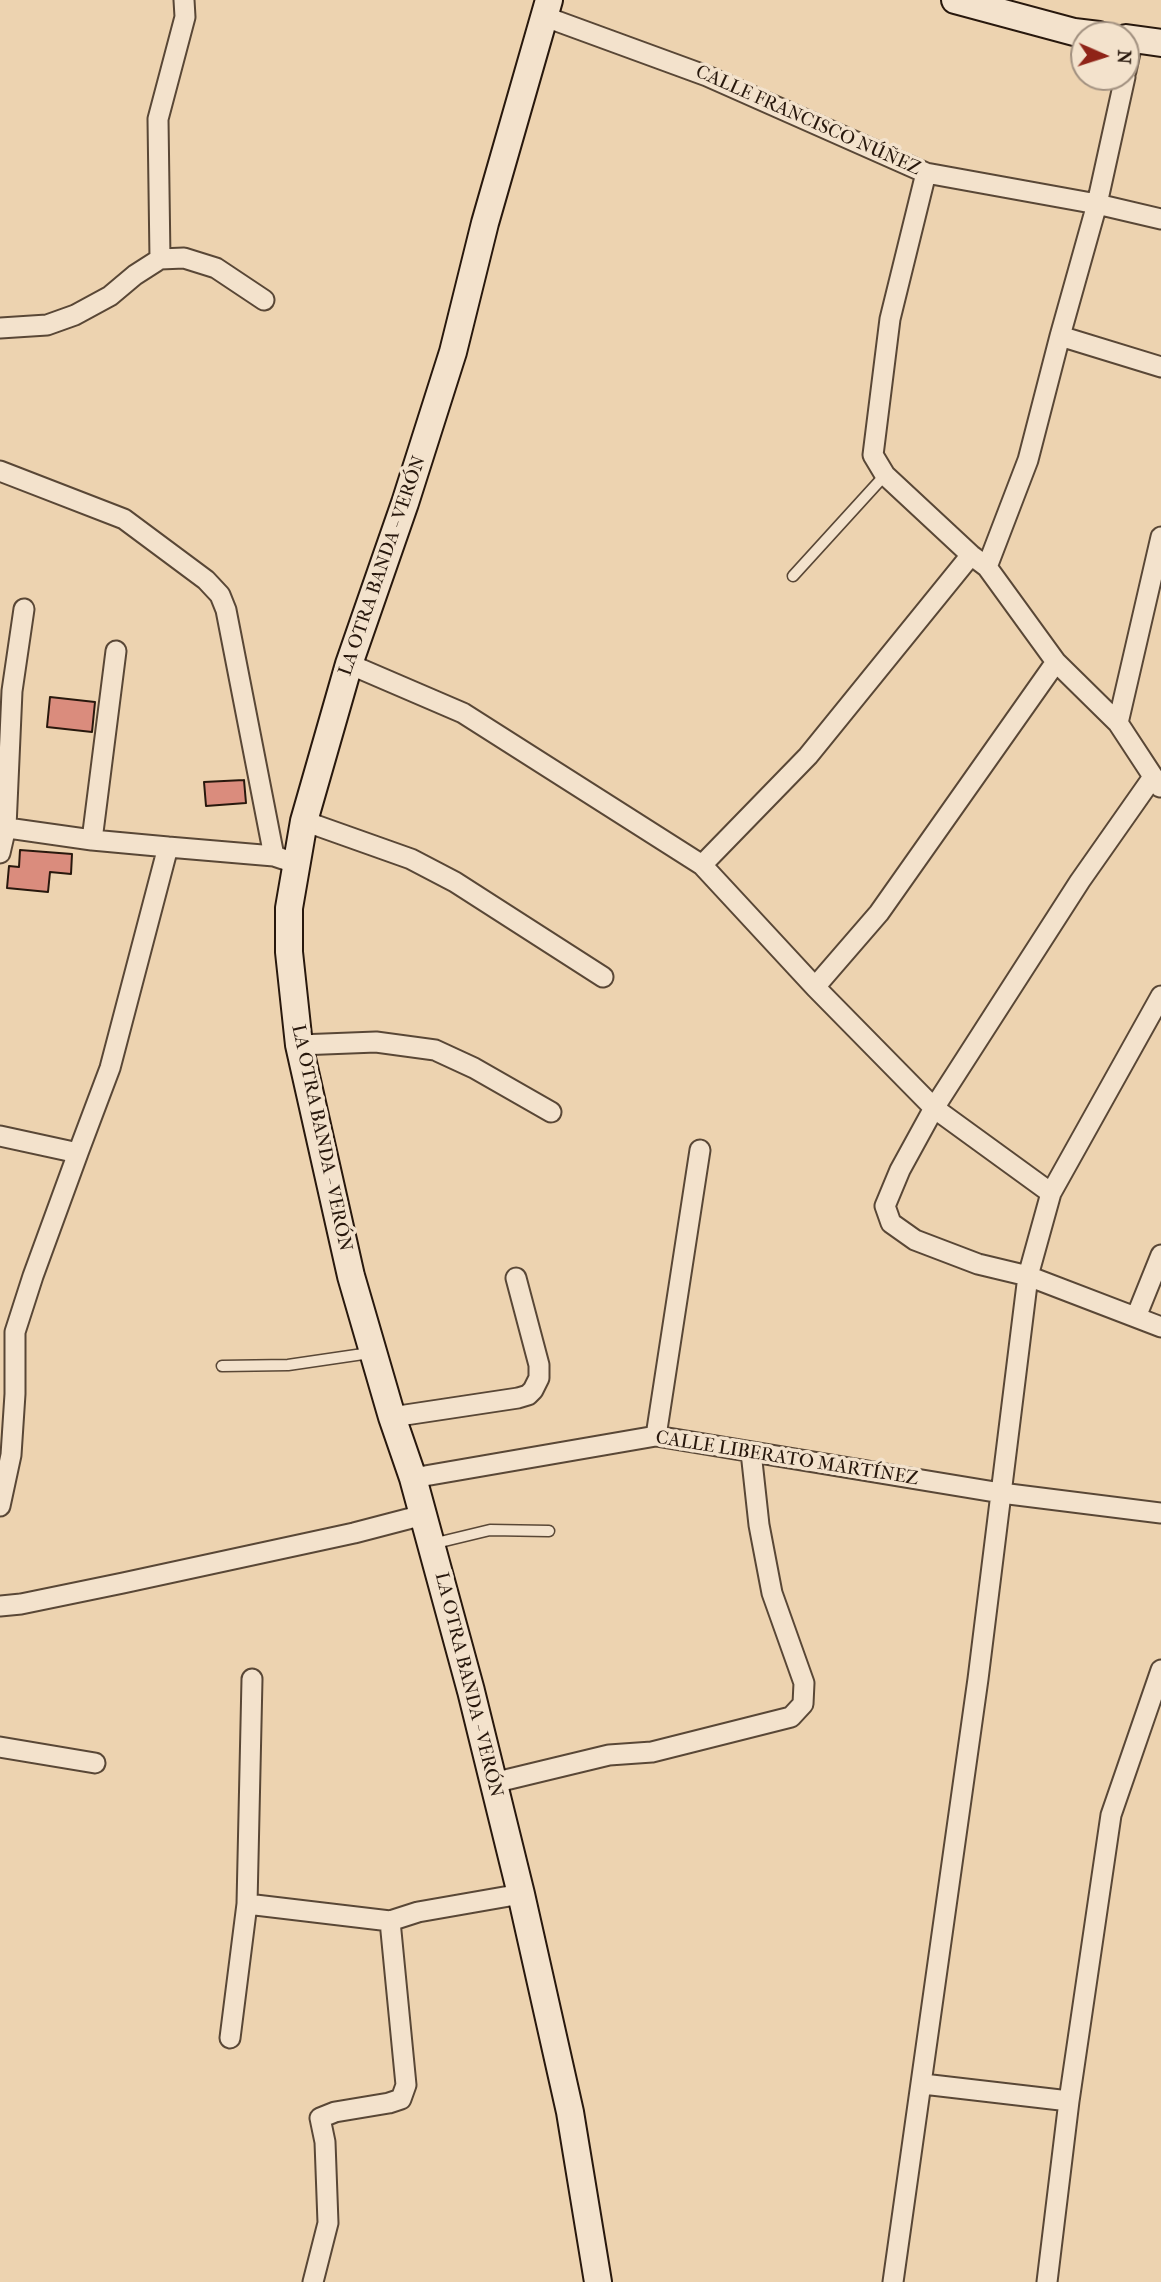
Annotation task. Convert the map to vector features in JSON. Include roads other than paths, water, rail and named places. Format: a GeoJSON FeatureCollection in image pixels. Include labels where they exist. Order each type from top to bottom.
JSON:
{"type":"FeatureCollection","features":[{"type":"Feature","properties":{"kind":"main road"},"geometry":{"type":"LineString","coordinates":[[955,0],[989,4],[1070,31]]}},
{"type":"Feature","properties":{"kind":"main road","name":"LA OTRA BANDA - VERÓN"},"geometry":{"type":"LineString","coordinates":[[546,8],[485,223],[453,352],[405,503],[349,664],[304,821],[285,860],[289,952],[299,1045],[351,1276],[392,1417],[413,1478],[521,1894],[570,2112],[598,2282]]}},
{"type":"Feature","properties":{"kind":"main road"},"geometry":{"type":"LineString","coordinates":[[1140,40],[1161,43]]}},
{"type":"Feature","properties":{"kind":"street"},"geometry":{"type":"LineString","coordinates":[[160,258],[158,119],[185,17],[184,0]]}},
{"type":"Feature","properties":{"kind":"street","name":"CALLE FRANCISCO NÚÑEZ"},"geometry":{"type":"LineString","coordinates":[[546,8],[926,173],[1097,204],[1161,219]]}},
{"type":"Feature","properties":{"kind":"street"},"geometry":{"type":"LineString","coordinates":[[702,865],[808,756],[979,561],[1028,460],[1097,204],[1122,91]]}},
{"type":"Feature","properties":{"kind":"street"},"geometry":{"type":"LineString","coordinates":[[926,173],[890,319],[873,455],[885,475],[979,561],[1056,662],[1118,723],[1157,782],[1080,881],[934,1108],[900,1170],[885,1206],[891,1223],[915,1240],[978,1264],[1028,1276],[1161,1327]]}},
{"type":"Feature","properties":{"kind":"street"},"geometry":{"type":"LineString","coordinates":[[0,328],[47,325],[75,315],[110,296],[160,258],[184,258],[216,268],[264,300]]}},
{"type":"Feature","properties":{"kind":"street"},"geometry":{"type":"LineString","coordinates":[[1060,336],[1161,366]]}},
{"type":"Feature","properties":{"kind":"street"},"geometry":{"type":"LineString","coordinates":[[0,471],[124,519],[206,579],[220,595],[226,610],[285,860],[93,840],[3,827]]}},
{"type":"Feature","properties":{"kind":"street"},"geometry":{"type":"LineString","coordinates":[[1118,723],[1161,537]]}},
{"type":"Feature","properties":{"kind":"street"},"geometry":{"type":"LineString","coordinates":[[0,853],[12,691],[24,609]]}},
{"type":"Feature","properties":{"kind":"street"},"geometry":{"type":"LineString","coordinates":[[93,840],[116,651]]}},
{"type":"Feature","properties":{"kind":"street"},"geometry":{"type":"LineString","coordinates":[[815,987],[879,913],[1056,662]]}},
{"type":"Feature","properties":{"kind":"street"},"geometry":{"type":"LineString","coordinates":[[349,664],[463,713],[702,865],[815,987],[934,1108],[1051,1193]]}},
{"type":"Feature","properties":{"kind":"street"},"geometry":{"type":"LineString","coordinates":[[304,821],[411,859],[541,936],[603,977]]}},
{"type":"Feature","properties":{"kind":"street"},"geometry":{"type":"LineString","coordinates":[[0,1506],[11,1455],[15,1332],[110,1068],[167,847]]}},
{"type":"Feature","properties":{"kind":"street"},"geometry":{"type":"LineString","coordinates":[[893,2282],[978,1679],[1028,1276],[1051,1193],[1161,996]]}},
{"type":"Feature","properties":{"kind":"street"},"geometry":{"type":"LineString","coordinates":[[299,1045],[376,1042],[435,1050],[474,1068],[551,1112]]}},
{"type":"Feature","properties":{"kind":"street"},"geometry":{"type":"LineString","coordinates":[[0,1136],[78,1153]]}},
{"type":"Feature","properties":{"kind":"street"},"geometry":{"type":"LineString","coordinates":[[656,1436],[700,1150]]}},
{"type":"Feature","properties":{"kind":"street"},"geometry":{"type":"LineString","coordinates":[[1136,1317],[1161,1255]]}},
{"type":"Feature","properties":{"kind":"street"},"geometry":{"type":"LineString","coordinates":[[392,1417],[518,1398],[533,1390],[539,1378],[539,1365],[516,1278]]}},
{"type":"Feature","properties":{"kind":"street","name":"CALLE LIBERATO MARTÍNEZ"},"geometry":{"type":"LineString","coordinates":[[413,1478],[656,1436],[1001,1493],[1161,1513]]}},
{"type":"Feature","properties":{"kind":"street"},"geometry":{"type":"LineString","coordinates":[[493,1783],[609,1755],[652,1752],[791,1717],[803,1704],[804,1683],[772,1593],[758,1525],[751,1452]]}},
{"type":"Feature","properties":{"kind":"street"},"geometry":{"type":"LineString","coordinates":[[0,1606],[21,1604],[354,1533],[423,1515]]}},
{"type":"Feature","properties":{"kind":"street"},"geometry":{"type":"LineString","coordinates":[[1047,2282],[1069,2101],[1111,1815],[1161,1670]]}},
{"type":"Feature","properties":{"kind":"street"},"geometry":{"type":"LineString","coordinates":[[230,2038],[247,1904],[252,1679]]}},
{"type":"Feature","properties":{"kind":"street"},"geometry":{"type":"LineString","coordinates":[[0,1746],[94,1763]]}},
{"type":"Feature","properties":{"kind":"street"},"geometry":{"type":"LineString","coordinates":[[247,1904],[390,1921],[418,1912],[521,1894]]}},
{"type":"Feature","properties":{"kind":"street"},"geometry":{"type":"LineString","coordinates":[[313,2282],[328,2223],[325,2142],[320,2119],[335,2112],[401,2099],[406,2085],[390,1921]]}},
{"type":"Feature","properties":{"kind":"street"},"geometry":{"type":"LineString","coordinates":[[923,2084],[1069,2101]]}},
{"type":"Feature","properties":{"kind":"lane"},"geometry":{"type":"LineString","coordinates":[[793,576],[885,475]]}},
{"type":"Feature","properties":{"kind":"lane"},"geometry":{"type":"LineString","coordinates":[[222,1366],[288,1365],[374,1352]]}},
{"type":"Feature","properties":{"kind":"lane"},"geometry":{"type":"LineString","coordinates":[[431,1544],[490,1530],[549,1531]]}}]}
